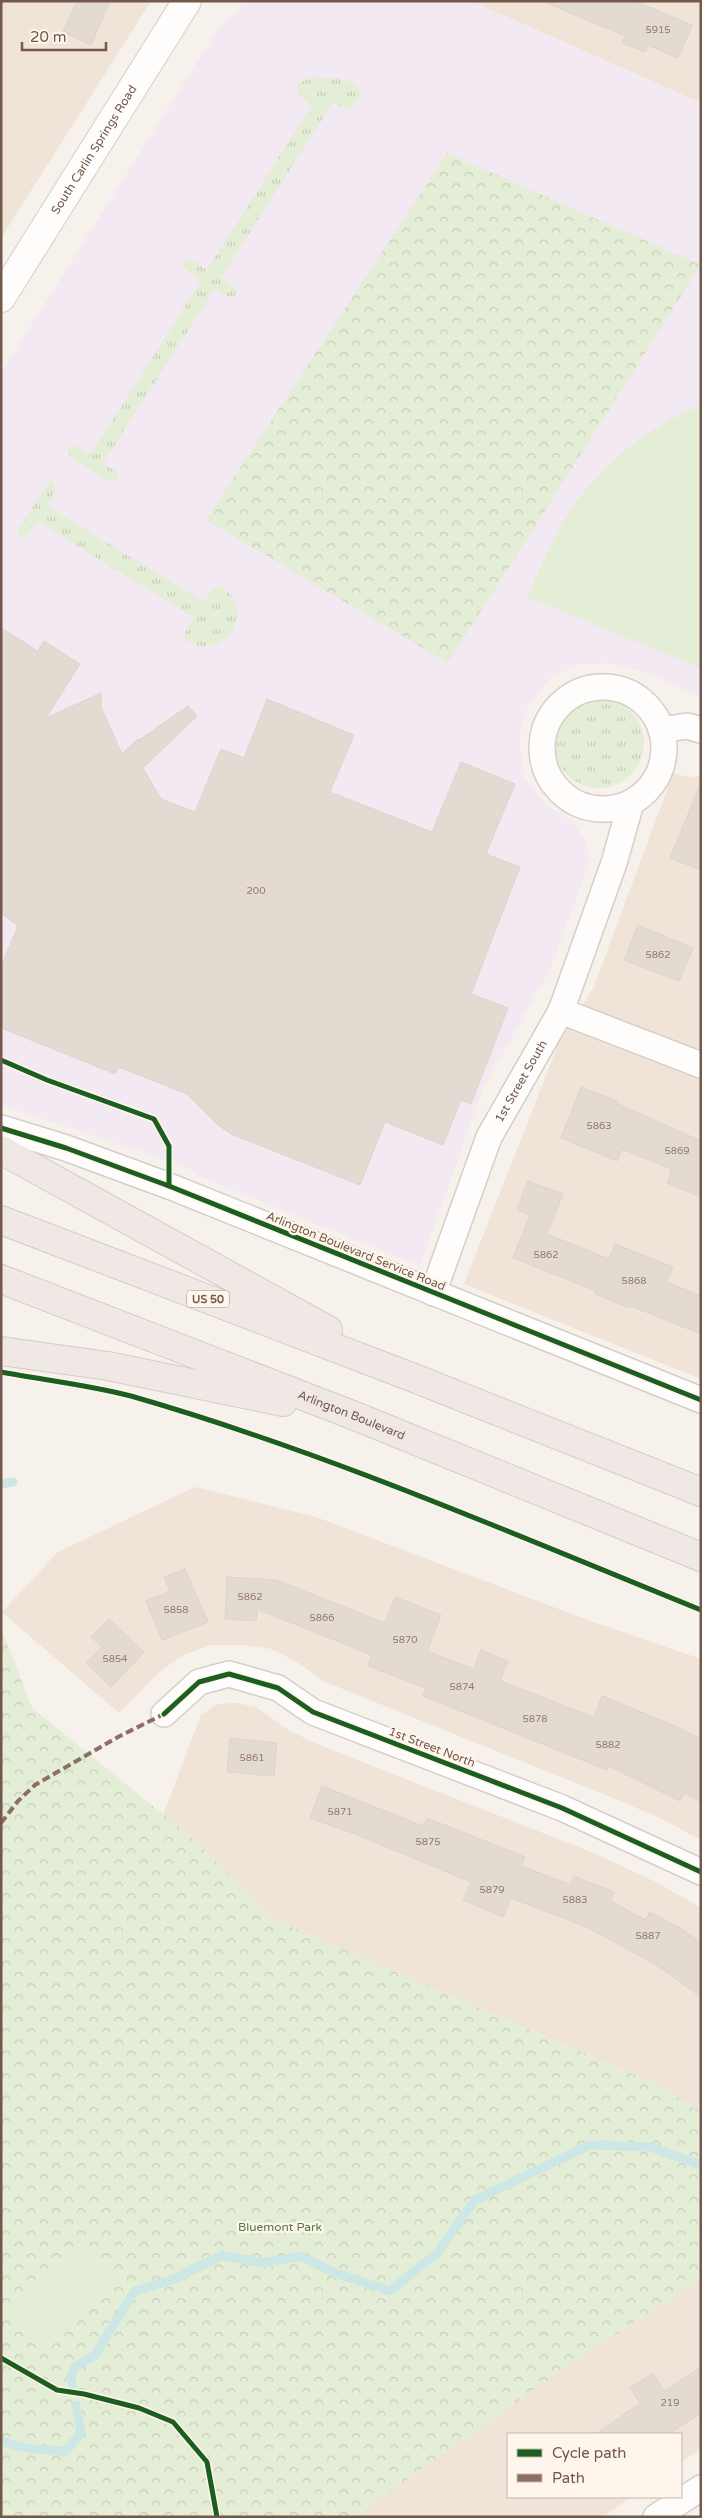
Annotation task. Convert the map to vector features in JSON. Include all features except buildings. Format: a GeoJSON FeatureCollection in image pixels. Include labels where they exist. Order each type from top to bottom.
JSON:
{"type":"FeatureCollection","features":[{"type":"Feature","properties":{"kind":"highway"},"geometry":{"type":"LineString","coordinates":[[1,1150],[414,1378]]}},
{"type":"Feature","properties":{"kind":"highway","name":"US 50"},"geometry":{"type":"LineString","coordinates":[[1,1220],[414,1378],[701,1492]]}},
{"type":"Feature","properties":{"kind":"highway","name":"Arlington Boulevard"},"geometry":{"type":"LineString","coordinates":[[1,1279],[360,1418],[701,1557]]}},
{"type":"Feature","properties":{"kind":"highway"},"geometry":{"type":"LineString","coordinates":[[1,1351],[108,1366],[360,1418]]}},
{"type":"Feature","properties":{"kind":"main road","name":"South Carlin Springs Road"},"geometry":{"type":"LineString","coordinates":[[4,287],[187,1]]}},
{"type":"Feature","properties":{"kind":"street"},"geometry":{"type":"LineString","coordinates":[[607,686],[633,694],[650,708],[658,719],[661,730],[664,740],[664,760],[656,780],[648,790],[631,803],[609,809],[585,807],[566,797],[550,780],[542,760],[542,739],[548,718],[557,706],[574,693],[586,688],[607,686]]}},
{"type":"Feature","properties":{"kind":"street"},"geometry":{"type":"LineString","coordinates":[[661,730],[687,726],[701,730]]}},
{"type":"Feature","properties":{"kind":"street","name":"1st Street South"},"geometry":{"type":"LineString","coordinates":[[433,1293],[489,1137],[561,1011],[614,863],[631,803]]}},
{"type":"Feature","properties":{"kind":"street"},"geometry":{"type":"LineString","coordinates":[[561,1011],[701,1065]]}},
{"type":"Feature","properties":{"kind":"street","name":"Arlington Boulevard Service Road"},"geometry":{"type":"LineString","coordinates":[[1,1128],[66,1148],[169,1186],[701,1400]]}},
{"type":"Feature","properties":{"kind":"street","name":"1st Street North"},"geometry":{"type":"LineString","coordinates":[[164,1714],[199,1682],[230,1674],[278,1688],[313,1712],[562,1808],[701,1872]]}},
{"type":"Feature","properties":{"kind":"street"},"geometry":{"type":"LineString","coordinates":[[656,2517],[701,2488]]}},
{"type":"Feature","properties":{"kind":"shaded area"},"geometry":{"type":"Polygon","coordinates":[[[1,1],[151,1],[1,238],[1,1]]]}},
{"type":"Feature","properties":{"kind":"shaded area"},"geometry":{"type":"Polygon","coordinates":[[[243,1],[470,1],[701,103],[701,696],[646,673],[611,663],[579,664],[550,678],[527,708],[519,738],[524,776],[546,806],[572,821],[587,842],[589,864],[549,972],[483,1088],[420,1266],[196,1175],[185,1166],[1,1105],[1,373],[218,29],[238,11],[243,1]]]}},
{"type":"Feature","properties":{"kind":"shaded area"},"geometry":{"type":"Polygon","coordinates":[[[470,1],[701,1],[701,103],[521,23],[470,1]]]}},
{"type":"Feature","properties":{"kind":"shaded area"},"geometry":{"type":"Polygon","coordinates":[[[673,774],[691,777],[701,776],[701,1379],[464,1284],[560,1040],[593,989],[673,774]]]}},
{"type":"Feature","properties":{"kind":"shaded area"},"geometry":{"type":"Polygon","coordinates":[[[195,1487],[316,1517],[593,1622],[701,1659],[701,1840],[662,1819],[618,1800],[323,1681],[300,1664],[272,1649],[246,1645],[211,1645],[183,1655],[158,1673],[119,1713],[2,1612],[58,1552],[195,1487]]]}},
{"type":"Feature","properties":{"kind":"shaded area"},"geometry":{"type":"Polygon","coordinates":[[[237,1703],[256,1707],[287,1729],[312,1742],[596,1854],[658,1883],[701,1908],[701,2112],[660,2086],[271,1918],[197,1842],[163,1815],[201,1715],[217,1704],[237,1703]]]}},
{"type":"Feature","properties":{"kind":"shaded area"},"geometry":{"type":"Polygon","coordinates":[[[701,2280],[701,2449],[682,2461],[682,2433],[507,2433],[507,2498],[630,2498],[603,2517],[354,2517],[582,2356],[701,2280]]]}},
{"type":"Feature","properties":{"kind":"green space"},"geometry":{"type":"Polygon","coordinates":[[[312,77],[333,78],[349,82],[359,89],[360,95],[356,103],[348,111],[333,102],[221,278],[235,287],[237,292],[233,297],[229,297],[215,289],[103,463],[119,474],[117,479],[110,482],[69,456],[67,447],[76,446],[91,454],[201,281],[185,269],[183,265],[187,260],[191,260],[207,270],[312,105],[300,97],[297,88],[298,84],[312,77]]]}},
{"type":"Feature","properties":{"kind":"green space"},"geometry":{"type":"Polygon","coordinates":[[[447,153],[701,265],[448,663],[206,520],[447,153]]]}},
{"type":"Feature","properties":{"kind":"green space"},"geometry":{"type":"Polygon","coordinates":[[[701,405],[701,668],[527,597],[565,518],[598,476],[613,461],[646,435],[663,424],[701,405]]]}},
{"type":"Feature","properties":{"kind":"green space"},"geometry":{"type":"Polygon","coordinates":[[[49,482],[54,482],[56,490],[47,506],[204,602],[213,588],[219,585],[231,595],[237,607],[237,620],[232,631],[224,640],[213,645],[199,645],[185,639],[185,633],[194,618],[37,521],[27,537],[20,538],[17,531],[49,482]]]}},
{"type":"Feature","properties":{"kind":"green space"},"geometry":{"type":"Polygon","coordinates":[[[599,698],[616,702],[631,711],[640,726],[644,743],[640,760],[631,775],[616,784],[599,788],[582,784],[567,775],[558,760],[554,743],[558,726],[567,711],[582,702],[599,698]]]}},
{"type":"Feature","properties":{"kind":"green space","name":"Bluemont Park"},"geometry":{"type":"Polygon","coordinates":[[[1,1628],[32,1708],[197,1842],[271,1918],[660,2086],[701,2112],[701,2280],[582,2356],[354,2517],[1,2517],[1,1628]]]}},
{"type":"Feature","properties":{"kind":"green space"},"geometry":{"type":"Polygon","coordinates":[[[84,2245],[117,2281],[50,2348],[14,2312],[84,2245]]]}},
{"type":"Feature","properties":{"kind":"waterway"},"geometry":{"type":"LineString","coordinates":[[1,1484],[13,1482]]}},
{"type":"Feature","properties":{"kind":"waterway"},"geometry":{"type":"LineString","coordinates":[[73,2386],[71,2377],[75,2367],[94,2356],[135,2291],[175,2279],[222,2255],[262,2263],[301,2256],[338,2274],[390,2291],[437,2253],[475,2200],[590,2145],[650,2147],[701,2165]]}},
{"type":"Feature","properties":{"kind":"waterway"},"geometry":{"type":"LineString","coordinates":[[1,2441],[30,2449],[65,2451],[81,2433],[76,2405]]}},
{"type":"Feature","properties":{"kind":"marked path"},"geometry":{"type":"LineString","coordinates":[[1,1823],[18,1801],[35,1785],[118,1737],[164,1714]]}},
{"type":"Feature","properties":{"kind":"cycle path"},"geometry":{"type":"LineString","coordinates":[[1,1060],[47,1080],[154,1119],[169,1146],[169,1186]]}},
{"type":"Feature","properties":{"kind":"cycle path"},"geometry":{"type":"LineString","coordinates":[[1,1128],[66,1148],[169,1186],[701,1400]]}},
{"type":"Feature","properties":{"kind":"cycle path"},"geometry":{"type":"LineString","coordinates":[[1,1372],[131,1396],[276,1442],[419,1496],[701,1610]]}},
{"type":"Feature","properties":{"kind":"cycle path"},"geometry":{"type":"LineString","coordinates":[[164,1714],[199,1682],[229,1674],[278,1688],[313,1712],[562,1808],[701,1872]]}},
{"type":"Feature","properties":{"kind":"cycle path"},"geometry":{"type":"LineString","coordinates":[[1,2358],[57,2390],[84,2394],[139,2408],[173,2422],[207,2462],[217,2517]]}}]}
